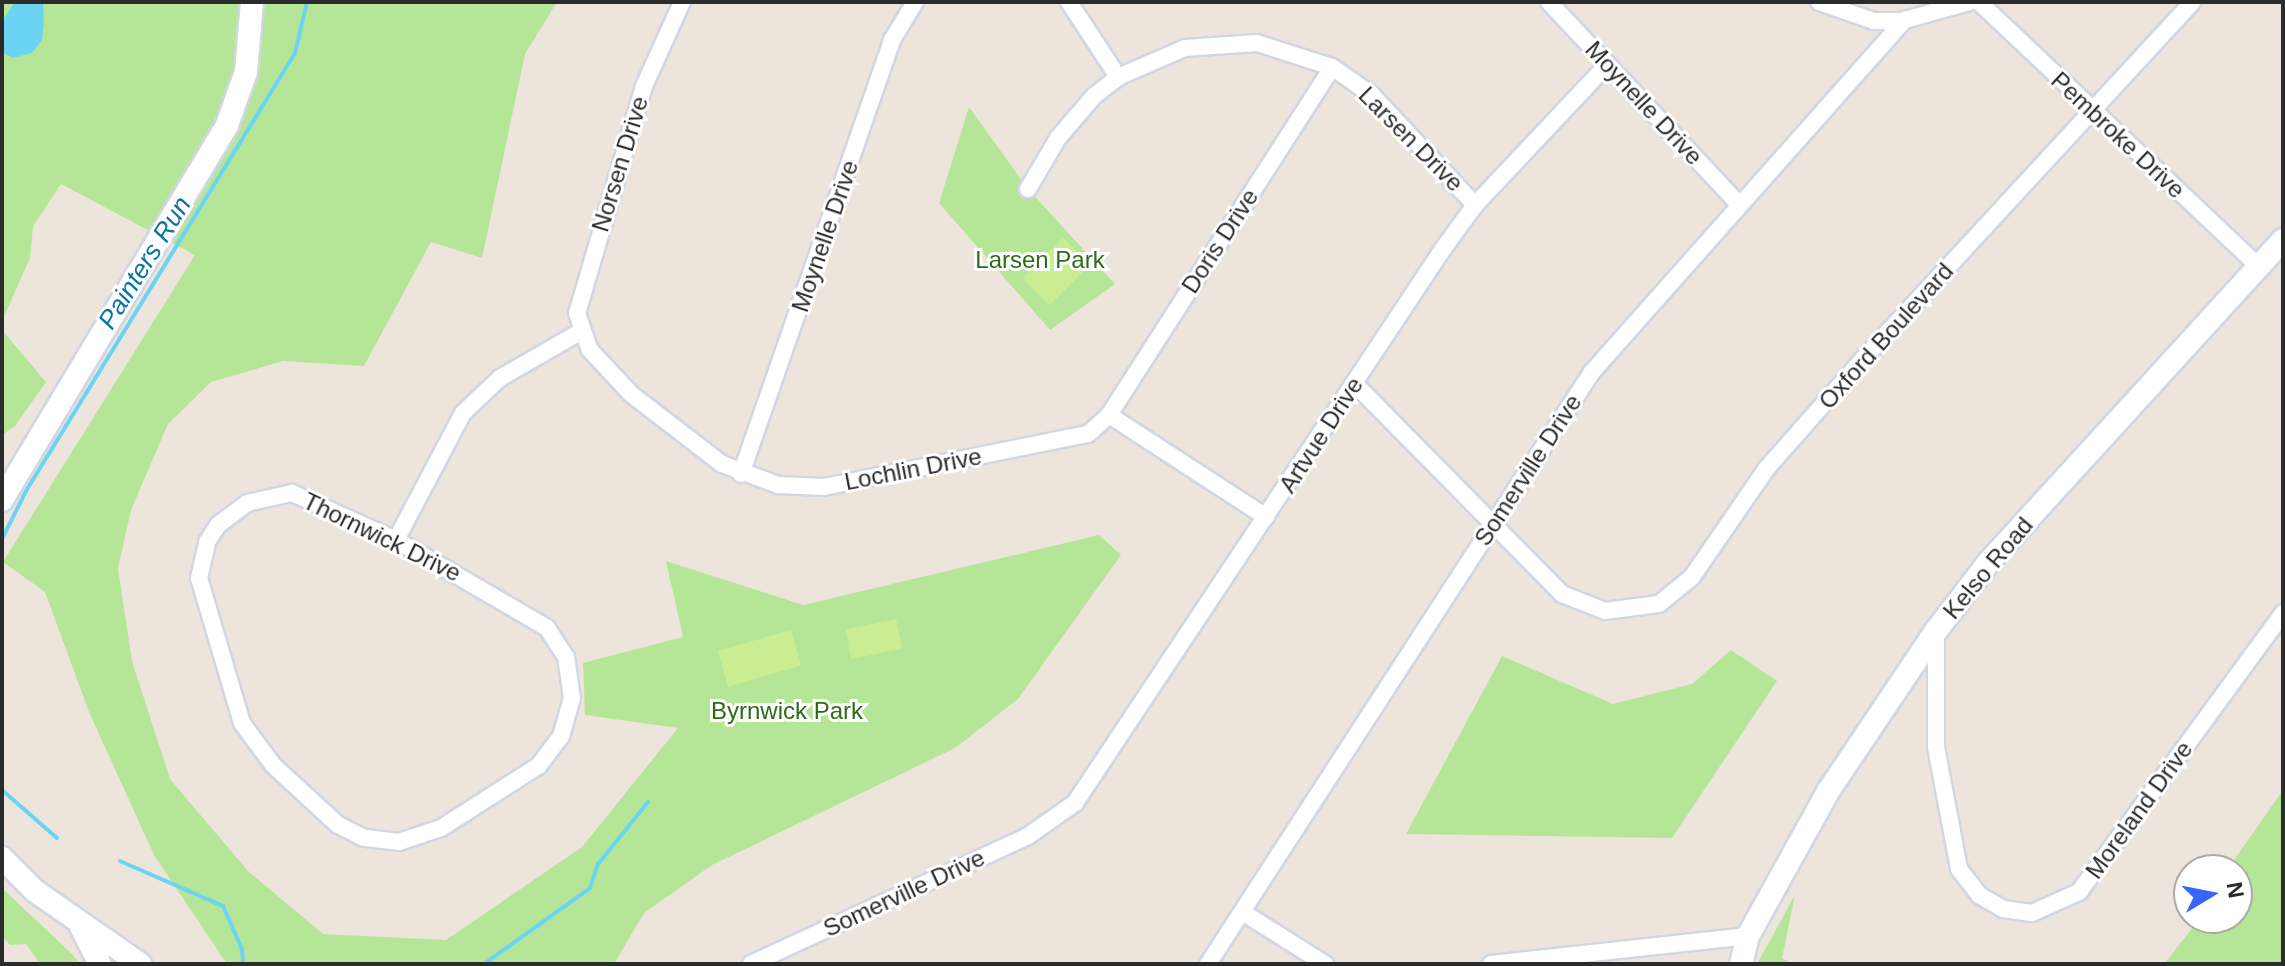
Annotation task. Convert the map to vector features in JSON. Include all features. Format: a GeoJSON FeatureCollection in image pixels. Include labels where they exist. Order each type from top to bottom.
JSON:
{"type":"FeatureCollection","features":[{"type":"Feature","properties":{"kind":"street"},"geometry":{"type":"LineString","coordinates":[[2,500],[227,125],[246,72],[252,2]]}},
{"type":"Feature","properties":{"kind":"street","name":"Norsen Drive"},"geometry":{"type":"LineString","coordinates":[[580,332],[580,292],[644,86],[682,2]]}},
{"type":"Feature","properties":{"kind":"street","name":"Moynelle Drive"},"geometry":{"type":"LineString","coordinates":[[741,474],[892,40],[915,2]]}},
{"type":"Feature","properties":{"kind":"street"},"geometry":{"type":"LineString","coordinates":[[1069,2],[1118,77]]}},
{"type":"Feature","properties":{"kind":"street","name":"Moynelle Drive"},"geometry":{"type":"LineString","coordinates":[[1549,2],[1739,204]]}},
{"type":"Feature","properties":{"kind":"street"},"geometry":{"type":"LineString","coordinates":[[1819,2],[1874,21],[1905,20],[1970,2]]}},
{"type":"Feature","properties":{"kind":"street","name":"Pembroke Drive"},"geometry":{"type":"LineString","coordinates":[[1979,2],[2259,267]]}},
{"type":"Feature","properties":{"kind":"street","name":"Oxford Boulevard"},"geometry":{"type":"LineString","coordinates":[[1492,525],[1562,594],[1605,611],[1632,611],[1659,604],[1692,577],[1767,468],[2192,2]]}},
{"type":"Feature","properties":{"kind":"street","name":"Somerville Drive"},"geometry":{"type":"LineString","coordinates":[[1208,964],[1244,913],[1592,372],[1905,20]]}},
{"type":"Feature","properties":{"kind":"street","name":"Larsen Drive"},"geometry":{"type":"LineString","coordinates":[[1028,189],[1058,138],[1094,96],[1118,77],[1185,48],[1257,43],[1332,67],[1372,95],[1475,205]]}},
{"type":"Feature","properties":{"kind":"street","name":"Artvue Drive"},"geometry":{"type":"LineString","coordinates":[[1055,819],[1075,803],[1475,205],[1607,65]]}},
{"type":"Feature","properties":{"kind":"street","name":"Doris Drive"},"geometry":{"type":"LineString","coordinates":[[1109,415],[1332,67]]}},
{"type":"Feature","properties":{"kind":"street","name":"Kelso Road"},"geometry":{"type":"LineString","coordinates":[[1741,964],[1748,936],[1829,790],[1936,631],[1988,563],[2283,240]]}},
{"type":"Feature","properties":{"kind":"street"},"geometry":{"type":"LineString","coordinates":[[396,540],[463,413],[500,378],[580,332]]}},
{"type":"Feature","properties":{"kind":"street","name":"Lochlin Drive"},"geometry":{"type":"LineString","coordinates":[[580,332],[601,366],[692,444],[741,474],[778,485],[824,487],[1088,434],[1109,415]]}},
{"type":"Feature","properties":{"kind":"street"},"geometry":{"type":"LineString","coordinates":[[1355,384],[1492,525]]}},
{"type":"Feature","properties":{"kind":"street"},"geometry":{"type":"LineString","coordinates":[[1109,415],[1266,517]]}},
{"type":"Feature","properties":{"kind":"street","name":"Thornwick Drive"},"geometry":{"type":"LineString","coordinates":[[292,493],[312,499],[396,540],[547,628],[566,657],[572,698],[561,736],[538,766],[441,828],[399,842],[364,838],[338,825],[273,765],[242,723],[199,578],[207,542],[218,525],[247,503],[268,497],[292,493]]}},
{"type":"Feature","properties":{"kind":"street","name":"Moreland Drive"},"geometry":{"type":"LineString","coordinates":[[1936,631],[1936,747],[1959,869],[1979,895],[2003,909],[2032,913],[2079,892],[2283,613]]}},
{"type":"Feature","properties":{"kind":"street","name":"Somerville Drive"},"geometry":{"type":"LineString","coordinates":[[751,964],[1055,819]]}},
{"type":"Feature","properties":{"kind":"street"},"geometry":{"type":"LineString","coordinates":[[2,858],[80,925],[140,964]]}},
{"type":"Feature","properties":{"kind":"street"},"geometry":{"type":"LineString","coordinates":[[1244,913],[1325,964]]}},
{"type":"Feature","properties":{"kind":"street"},"geometry":{"type":"LineString","coordinates":[[80,925],[100,964]]}},
{"type":"Feature","properties":{"kind":"street"},"geometry":{"type":"LineString","coordinates":[[1491,964],[1748,936]]}},
{"type":"Feature","properties":{"kind":"green space","name":"Byrnwick Park"},"geometry":{"type":"Polygon","coordinates":[[[2,2],[557,2],[525,54],[482,258],[431,242],[364,366],[283,361],[211,382],[168,424],[131,510],[118,569],[132,661],[170,779],[247,870],[323,934],[446,940],[582,847],[678,728],[585,715],[583,663],[683,637],[666,561],[803,605],[1099,535],[1121,555],[1018,699],[955,748],[712,865],[644,913],[614,964],[227,964],[154,855],[89,712],[45,592],[3,562],[195,255],[61,184],[33,226],[30,258],[2,321],[2,2]]]}},
{"type":"Feature","properties":{"kind":"green space","name":"Larsen Park"},"geometry":{"type":"Polygon","coordinates":[[[969,107],[1028,189],[1115,284],[1050,330],[939,203],[969,107]]]}},
{"type":"Feature","properties":{"kind":"green space"},"geometry":{"type":"Polygon","coordinates":[[[1063,238],[1090,265],[1050,305],[1023,278],[1063,238]]]}},
{"type":"Feature","properties":{"kind":"green space"},"geometry":{"type":"Polygon","coordinates":[[[2,330],[46,382],[15,426],[2,435],[2,330]]]}},
{"type":"Feature","properties":{"kind":"green space"},"geometry":{"type":"Polygon","coordinates":[[[896,619],[902,648],[851,659],[845,630],[896,619]]]}},
{"type":"Feature","properties":{"kind":"green space"},"geometry":{"type":"Polygon","coordinates":[[[791,630],[801,666],[728,687],[718,651],[791,630]]]}},
{"type":"Feature","properties":{"kind":"green space"},"geometry":{"type":"Polygon","coordinates":[[[1731,650],[1777,681],[1672,838],[1406,834],[1502,656],[1613,704],[1692,684],[1731,650]]]}},
{"type":"Feature","properties":{"kind":"green space"},"geometry":{"type":"Polygon","coordinates":[[[2283,790],[2283,964],[2164,964],[2187,934],[2253,934],[2253,854],[2238,854],[2283,790]]]}},
{"type":"Feature","properties":{"kind":"green space"},"geometry":{"type":"Polygon","coordinates":[[[2,888],[80,964],[40,964],[26,944],[10,945],[2,936],[2,888]]]}},
{"type":"Feature","properties":{"kind":"green space"},"geometry":{"type":"Polygon","coordinates":[[[1795,895],[1782,958],[1793,964],[1757,964],[1795,895]]]}},
{"type":"Feature","properties":{"kind":"water"},"geometry":{"type":"Polygon","coordinates":[[[15,2],[43,2],[44,22],[42,40],[32,53],[13,58],[2,52],[2,21],[15,2]]]}},
{"type":"Feature","properties":{"kind":"waterway","name":"Painters Run"},"geometry":{"type":"LineString","coordinates":[[2,539],[26,491],[295,53],[307,2]]}},
{"type":"Feature","properties":{"kind":"waterway","name":"Painters Run"},"geometry":{"type":"LineString","coordinates":[[2,790],[57,838]]}},
{"type":"Feature","properties":{"kind":"waterway"},"geometry":{"type":"LineString","coordinates":[[484,964],[590,888],[598,864],[648,802]]}},
{"type":"Feature","properties":{"kind":"waterway","name":"Painters Run"},"geometry":{"type":"LineString","coordinates":[[120,861],[223,906],[242,949],[243,964]]}}]}
